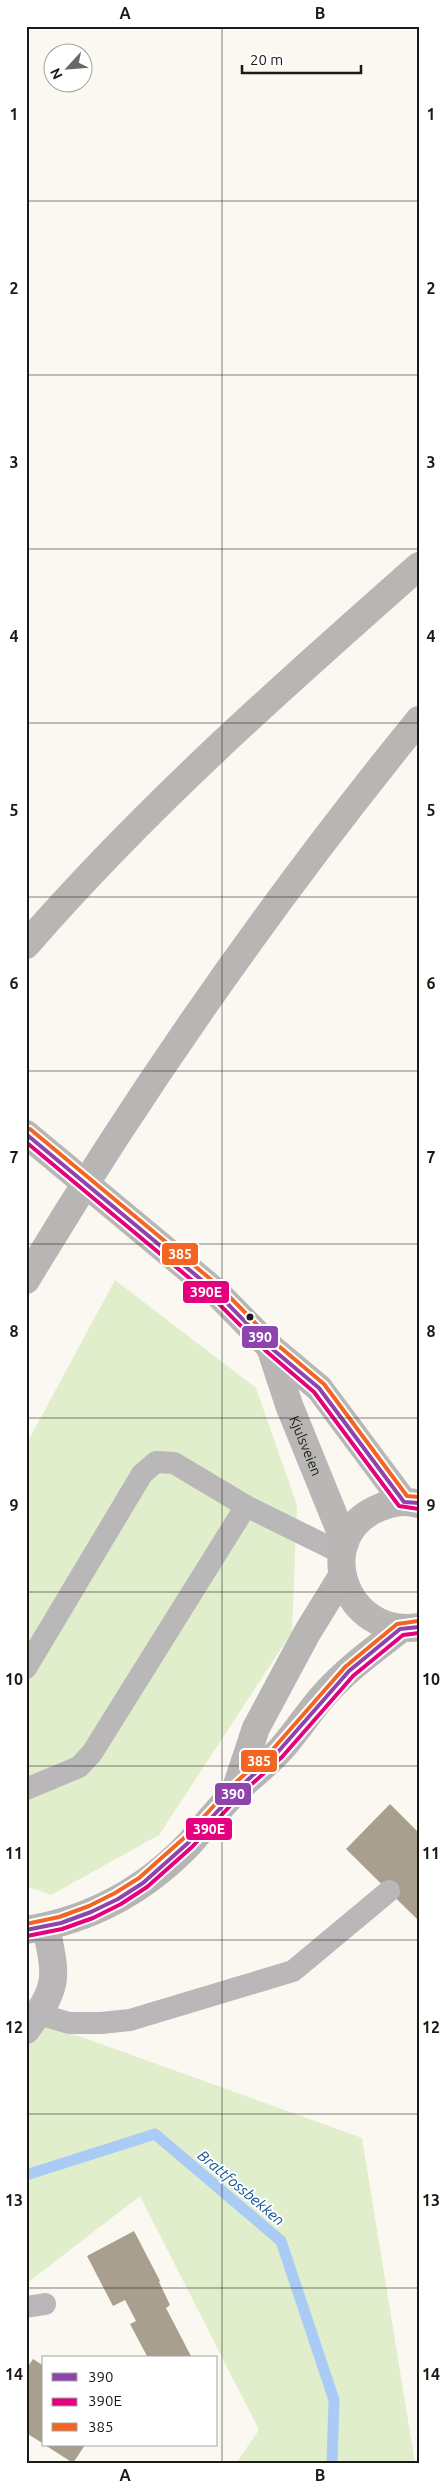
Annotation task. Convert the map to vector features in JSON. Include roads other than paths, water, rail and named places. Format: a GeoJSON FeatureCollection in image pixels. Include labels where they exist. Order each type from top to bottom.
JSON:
{"type":"FeatureCollection","features":[{"type":"Feature","properties":{"kind":"highway"},"geometry":{"type":"LineString","coordinates":[[26,945],[118,843],[182,781],[265,703],[419,566]]}},
{"type":"Feature","properties":{"kind":"highway"},"geometry":{"type":"LineString","coordinates":[[26,1280],[69,1208],[150,1083],[232,963],[301,870],[419,720]]}},
{"type":"Feature","properties":{"kind":"highway"},"geometry":{"type":"LineString","coordinates":[[234,1792],[256,1728],[308,1632],[343,1557]]}},
{"type":"Feature","properties":{"kind":"highway"},"geometry":{"type":"LineString","coordinates":[[36,1929],[88,1915],[109,1905],[142,1884],[183,1849],[234,1792],[282,1748],[309,1713],[345,1673],[410,1627]]}},
{"type":"Feature","properties":{"kind":"main road","name":"Kjulsveien"},"geometry":{"type":"LineString","coordinates":[[26,1134],[216,1292],[270,1348],[319,1388],[415,1503]]}},
{"type":"Feature","properties":{"kind":"main road","name":"Kjulsveien"},"geometry":{"type":"LineString","coordinates":[[270,1348],[343,1557],[349,1596],[362,1613],[380,1624],[410,1627]]}},
{"type":"Feature","properties":{"kind":"main road"},"geometry":{"type":"LineString","coordinates":[[343,1557],[352,1530],[362,1518],[375,1509],[415,1503]]}},
{"type":"Feature","properties":{"kind":"street"},"geometry":{"type":"LineString","coordinates":[[32,2022],[48,2001],[53,1986],[54,1964],[36,1929]]}},
{"type":"Feature","properties":{"kind":"lane"},"geometry":{"type":"LineString","coordinates":[[26,1668],[142,1474],[156,1462],[174,1462],[246,1506],[343,1557]]}},
{"type":"Feature","properties":{"kind":"lane"},"geometry":{"type":"LineString","coordinates":[[26,1788],[80,1767],[92,1753],[246,1506]]}},
{"type":"Feature","properties":{"kind":"lane"},"geometry":{"type":"LineString","coordinates":[[32,2022],[101,2023],[130,2020],[293,1971],[388,1891]]}},
{"type":"Feature","properties":{"kind":"waterway","name":"Brattfossbekken"},"geometry":{"type":"LineString","coordinates":[[26,2175],[155,2134],[281,2241],[334,2400],[332,2463]]}}]}
